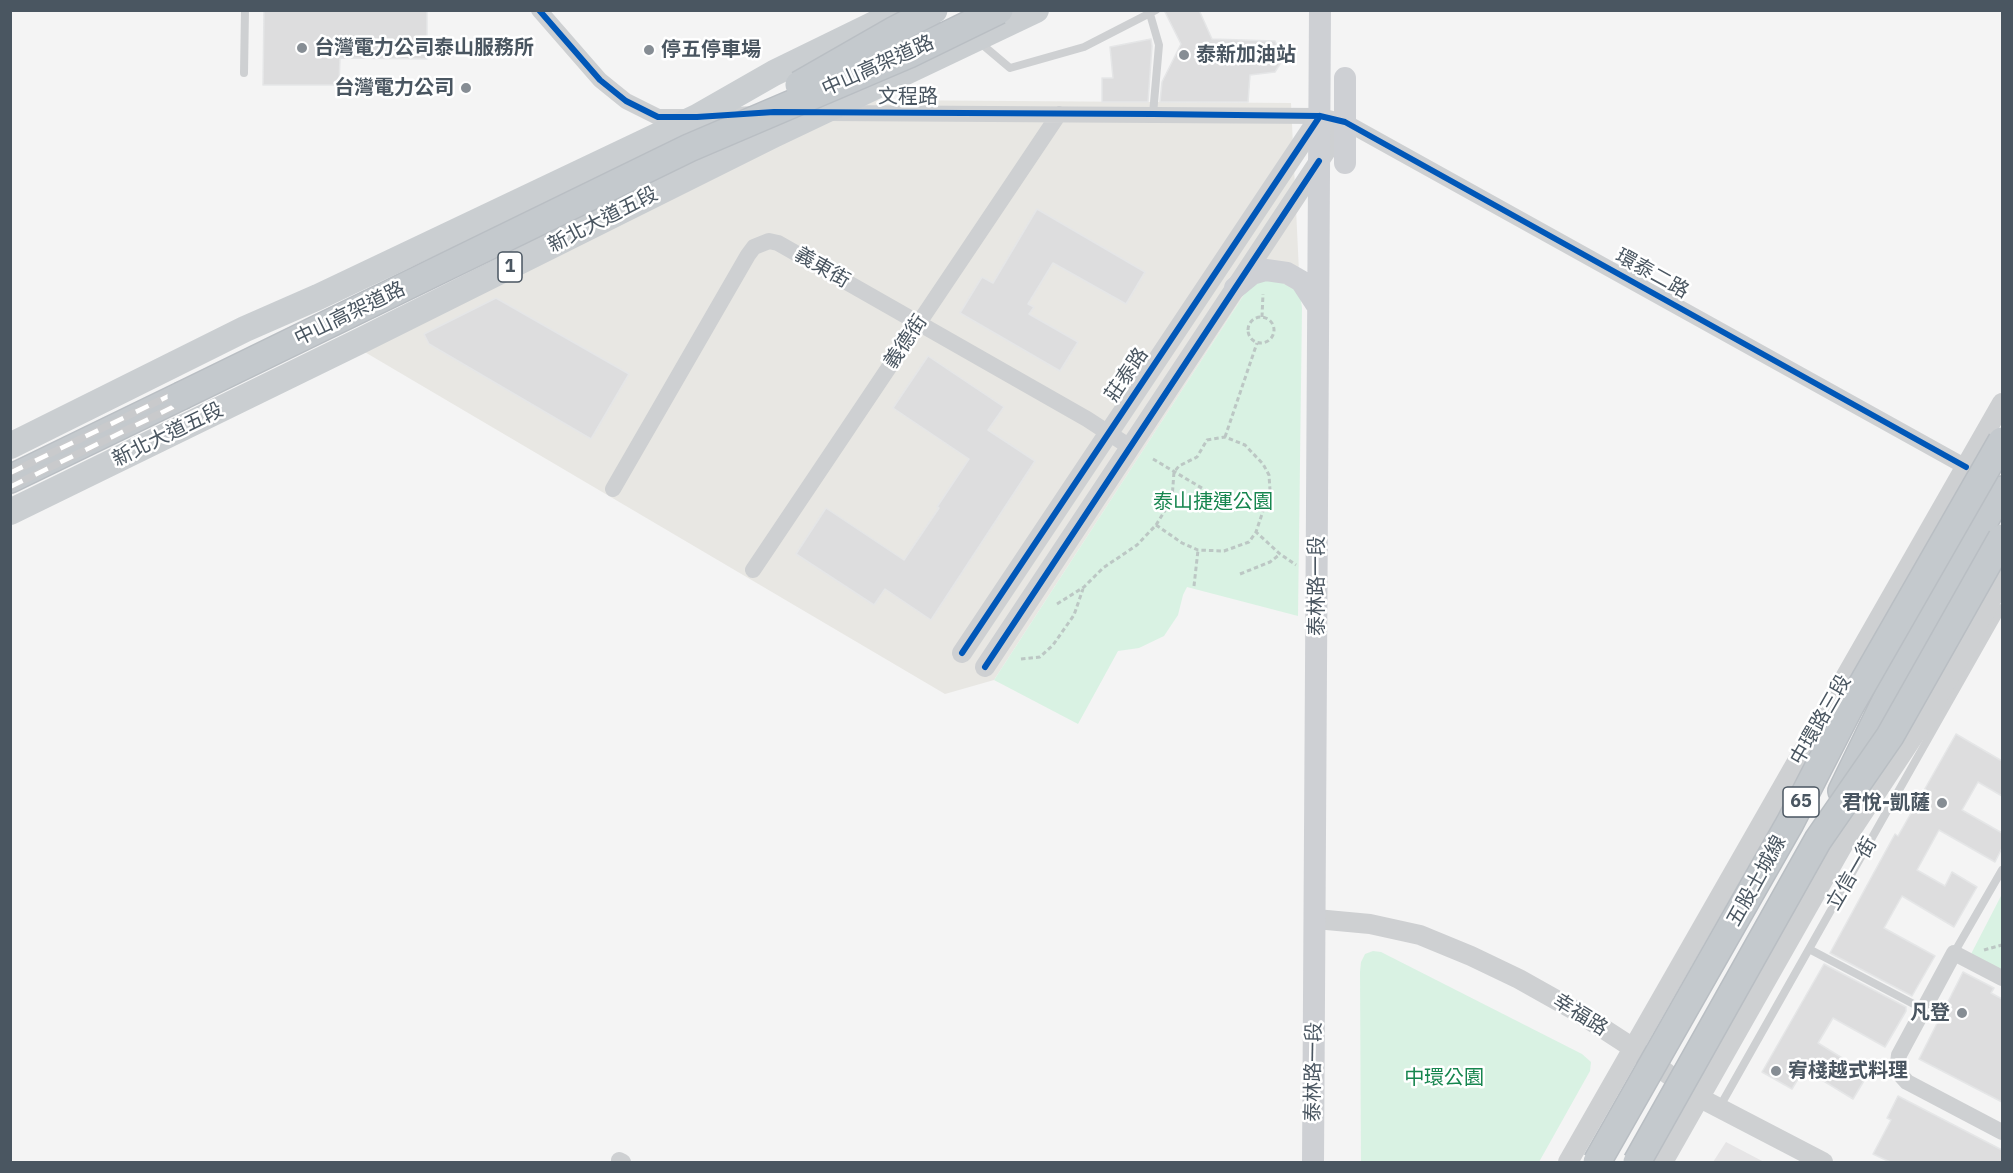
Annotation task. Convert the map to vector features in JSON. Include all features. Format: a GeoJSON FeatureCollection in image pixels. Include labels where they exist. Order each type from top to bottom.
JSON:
{"type":"FeatureCollection","features":[{"type":"Feature","properties":{"kind":"highway","name":"中山高架道路"},"geometry":{"type":"LineString","coordinates":[[689,148],[934,10]]}},
{"type":"Feature","properties":{"kind":"highway","name":"中山高架道路"},"geometry":{"type":"LineString","coordinates":[[10,479],[689,148],[909,54],[999,10]]}},
{"type":"Feature","properties":{"kind":"highway","name":"五股土城線"},"geometry":{"type":"LineString","coordinates":[[1598,1162],[1790,823],[1850,706],[2002,441]]}},
{"type":"Feature","properties":{"kind":"highway"},"geometry":{"type":"LineString","coordinates":[[1818,840],[1911,649],[2002,490]]}},
{"type":"Feature","properties":{"kind":"highway","name":"五股土城線"},"geometry":{"type":"LineString","coordinates":[[1637,1162],[1818,840],[1890,736],[2002,538]]}},
{"type":"Feature","properties":{"kind":"highway"},"geometry":{"type":"LineString","coordinates":[[1790,823],[1911,649]]}},
{"type":"Feature","properties":{"kind":"main road"},"geometry":{"type":"LineString","coordinates":[[10,446],[245,329],[697,117],[774,73],[903,10]]}},
{"type":"Feature","properties":{"kind":"main road","name":"新北大道五段"},"geometry":{"type":"LineString","coordinates":[[10,512],[819,113],[1036,10]]}},
{"type":"Feature","properties":{"kind":"main road","name":"泰林路一段"},"geometry":{"type":"LineString","coordinates":[[1314,1162],[1320,10]]}},
{"type":"Feature","properties":{"kind":"main road"},"geometry":{"type":"LineString","coordinates":[[1345,78],[1345,163]]}},
{"type":"Feature","properties":{"kind":"main road"},"geometry":{"type":"LineString","coordinates":[[1235,288],[1252,274],[1266,270],[1287,273],[1301,281],[1318,307]]}},
{"type":"Feature","properties":{"kind":"main road"},"geometry":{"type":"LineString","coordinates":[[297,306],[315,312],[326,319],[334,331],[332,345],[310,366]]}},
{"type":"Feature","properties":{"kind":"street","name":"文程路"},"geometry":{"type":"LineString","coordinates":[[539,10],[600,80],[627,101],[658,117],[774,112],[1320,116]]}},
{"type":"Feature","properties":{"kind":"street","name":"義德街"},"geometry":{"type":"LineString","coordinates":[[753,570],[1059,114]]}},
{"type":"Feature","properties":{"kind":"street","name":"環泰二路"},"geometry":{"type":"LineString","coordinates":[[1320,116],[1345,122],[1966,467]]}},
{"type":"Feature","properties":{"kind":"street","name":"莊泰路"},"geometry":{"type":"LineString","coordinates":[[1320,116],[1109,433],[973,660],[1130,447],[1345,122]]}},
{"type":"Feature","properties":{"kind":"street","name":"義東街"},"geometry":{"type":"LineString","coordinates":[[613,489],[748,255],[754,247],[769,241],[778,243],[919,323],[1130,447]]}},
{"type":"Feature","properties":{"kind":"street","name":"中環路三段"},"geometry":{"type":"LineString","coordinates":[[1568,1162],[2002,403]]}},
{"type":"Feature","properties":{"kind":"street"},"geometry":{"type":"LineString","coordinates":[[1663,1162],[1851,831],[1931,710],[2002,580]]}},
{"type":"Feature","properties":{"kind":"street","name":"幸福路"},"geometry":{"type":"LineString","coordinates":[[1316,919],[1370,924],[1420,935],[1519,979],[1576,1011],[1633,1048],[1700,1098],[1823,1162]]}},
{"type":"Feature","properties":{"kind":"street"},"geometry":{"type":"LineString","coordinates":[[2002,978],[1954,953],[1899,1055],[1898,1071],[1907,1082],[2002,1132]]}},
{"type":"Feature","properties":{"kind":"lane"},"geometry":{"type":"LineString","coordinates":[[244,73],[245,10]]}},
{"type":"Feature","properties":{"kind":"lane"},"geometry":{"type":"LineString","coordinates":[[976,39],[1010,68],[1083,47],[1153,12],[1159,45],[1153,114]]}},
{"type":"Feature","properties":{"kind":"lane","name":"立信一街"},"geometry":{"type":"LineString","coordinates":[[1719,1108],[2002,608]]}},
{"type":"Feature","properties":{"kind":"lane"},"geometry":{"type":"LineString","coordinates":[[1954,953],[2002,870]]}},
{"type":"Feature","properties":{"kind":"lane"},"geometry":{"type":"LineString","coordinates":[[1809,949],[1923,1009]]}},
{"type":"Feature","properties":{"kind":"path"},"geometry":{"type":"LineString","coordinates":[[1262,318],[1263,294]]}},
{"type":"Feature","properties":{"kind":"path"},"geometry":{"type":"LineString","coordinates":[[1262,318],[1270,321],[1273,333],[1268,341],[1257,343],[1248,334],[1249,326],[1254,320],[1262,318]]}},
{"type":"Feature","properties":{"kind":"path"},"geometry":{"type":"LineString","coordinates":[[1225,437],[1257,343]]}},
{"type":"Feature","properties":{"kind":"path"},"geometry":{"type":"LineString","coordinates":[[1057,604],[1137,545],[1156,525],[1172,499],[1174,472],[1179,466],[1197,457],[1207,440],[1225,437],[1245,445],[1263,464],[1269,475],[1270,490],[1257,532],[1249,542],[1224,551],[1198,550],[1182,543],[1156,525]]}},
{"type":"Feature","properties":{"kind":"path"},"geometry":{"type":"LineString","coordinates":[[1153,459],[1232,506]]}},
{"type":"Feature","properties":{"kind":"path"},"geometry":{"type":"LineString","coordinates":[[1257,532],[1280,554],[1297,566]]}},
{"type":"Feature","properties":{"kind":"path"},"geometry":{"type":"LineString","coordinates":[[1194,585],[1198,550]]}},
{"type":"Feature","properties":{"kind":"path"},"geometry":{"type":"LineString","coordinates":[[1240,574],[1270,562],[1280,554]]}},
{"type":"Feature","properties":{"kind":"path"},"geometry":{"type":"LineString","coordinates":[[1021,659],[1040,657],[1053,645],[1074,615],[1083,587]]}},
{"type":"Feature","properties":{"kind":"shaded area"},"geometry":{"type":"Polygon","coordinates":[[[871,100],[1291,103],[1300,293],[1247,290],[994,680],[945,694],[363,351],[871,100]]]}},
{"type":"Feature","properties":{"kind":"shaded area"},"geometry":{"type":"Polygon","coordinates":[[[1726,1142],[1764,1162],[1713,1162],[1726,1142]]]}},
{"type":"Feature","properties":{"kind":"green space","name":"泰山捷運公園"},"geometry":{"type":"Polygon","coordinates":[[[1272,277],[1300,293],[1302,308],[1298,616],[1187,587],[1178,615],[1164,636],[1139,648],[1118,651],[1078,724],[994,680],[1247,290],[1256,282],[1272,277]]]}},
{"type":"Feature","properties":{"kind":"green space"},"geometry":{"type":"Polygon","coordinates":[[[2002,894],[2002,971],[1971,954],[2002,894]]]}},
{"type":"Feature","properties":{"kind":"green space","name":"中環公園"},"geometry":{"type":"Polygon","coordinates":[[[1373,951],[1381,952],[1582,1054],[1591,1062],[1590,1071],[1539,1162],[1361,1162],[1360,972],[1365,954],[1373,951]]]}},
{"type":"Feature","properties":{"kind":"building"},"geometry":{"type":"Polygon","coordinates":[[[264,10],[427,10],[427,59],[340,58],[339,85],[263,85],[264,10]]]}},
{"type":"Feature","properties":{"kind":"building"},"geometry":{"type":"Polygon","coordinates":[[[1164,10],[1199,10],[1212,39],[1275,41],[1282,58],[1280,64],[1275,72],[1250,75],[1248,102],[1160,102],[1162,82],[1181,44],[1164,10]]]}},
{"type":"Feature","properties":{"kind":"building"},"geometry":{"type":"Polygon","coordinates":[[[1151,39],[1148,102],[1102,102],[1102,78],[1113,78],[1110,47],[1151,39]]]}},
{"type":"Feature","properties":{"kind":"building"},"geometry":{"type":"Polygon","coordinates":[[[1037,209],[1145,272],[1126,304],[1053,263],[1028,304],[1034,307],[1029,314],[1078,342],[1060,371],[960,313],[982,277],[993,283],[1037,209]]]}},
{"type":"Feature","properties":{"kind":"building"},"geometry":{"type":"Polygon","coordinates":[[[496,298],[629,374],[591,439],[429,344],[424,334],[496,298]]]}},
{"type":"Feature","properties":{"kind":"building"},"geometry":{"type":"Polygon","coordinates":[[[928,356],[1004,407],[988,430],[1035,461],[931,620],[885,589],[874,605],[796,554],[826,508],[904,560],[939,508],[937,507],[969,459],[893,408],[928,356]]]}},
{"type":"Feature","properties":{"kind":"building"},"geometry":{"type":"Polygon","coordinates":[[[1956,734],[2002,761],[2002,796],[1978,782],[1962,810],[2002,833],[2002,848],[1995,862],[1939,830],[1917,870],[1945,886],[1952,872],[1977,887],[1954,927],[1902,896],[1884,928],[1935,956],[1912,996],[1830,953],[1895,834],[1898,836],[1956,734]]]}},
{"type":"Feature","properties":{"kind":"building"},"geometry":{"type":"Polygon","coordinates":[[[1824,964],[1906,1007],[1906,1011],[1885,1047],[1833,1018],[1818,1043],[1868,1074],[1853,1099],[1804,1069],[1792,1089],[1762,1072],[1824,964]]]}},
{"type":"Feature","properties":{"kind":"building"},"geometry":{"type":"Polygon","coordinates":[[[1963,972],[1994,988],[1991,993],[2002,999],[2002,1102],[1919,1059],[1963,972]]]}},
{"type":"Feature","properties":{"kind":"building"},"geometry":{"type":"Polygon","coordinates":[[[1898,1096],[2002,1150],[2002,1162],[1890,1162],[1873,1154],[1891,1120],[1887,1118],[1898,1096]]]}},
{"type":"Feature","properties":{"kind":"railway"},"geometry":{"type":"LineString","coordinates":[[10,487],[982,10]]}},
{"type":"Feature","properties":{"kind":"railway"},"geometry":{"type":"LineString","coordinates":[[10,473],[752,113]]}},
{"type":"Feature","properties":{"kind":"cycle path"},"geometry":{"type":"LineString","coordinates":[[539,10],[600,80],[626,101],[658,117],[774,112],[1153,114],[1320,116],[1345,122],[1966,467]]}},
{"type":"Feature","properties":{"kind":"cycle path"},"geometry":{"type":"LineString","coordinates":[[962,653],[1320,116]]}},
{"type":"Feature","properties":{"kind":"cycle path"},"geometry":{"type":"LineString","coordinates":[[985,667],[1319,161]]}},
{"type":"Feature","properties":{"kind":"place","name":"台灣電力公司泰山服務所"},"geometry":{"type":"Point","coordinates":[302,48]}},
{"type":"Feature","properties":{"kind":"place","name":"停五停車場"},"geometry":{"type":"Point","coordinates":[649,50]}},
{"type":"Feature","properties":{"kind":"place","name":"泰新加油站"},"geometry":{"type":"Point","coordinates":[1184,55]}},
{"type":"Feature","properties":{"kind":"place","name":"台灣電力公司"},"geometry":{"type":"Point","coordinates":[466,88]}},
{"type":"Feature","properties":{"kind":"place","name":"君悅-凱薩"},"geometry":{"type":"Point","coordinates":[1942,803]}},
{"type":"Feature","properties":{"kind":"place","name":"凡登"},"geometry":{"type":"Point","coordinates":[1962,1013]}},
{"type":"Feature","properties":{"kind":"place","name":"宥棧越式料理"},"geometry":{"type":"Point","coordinates":[1776,1071]}}]}
